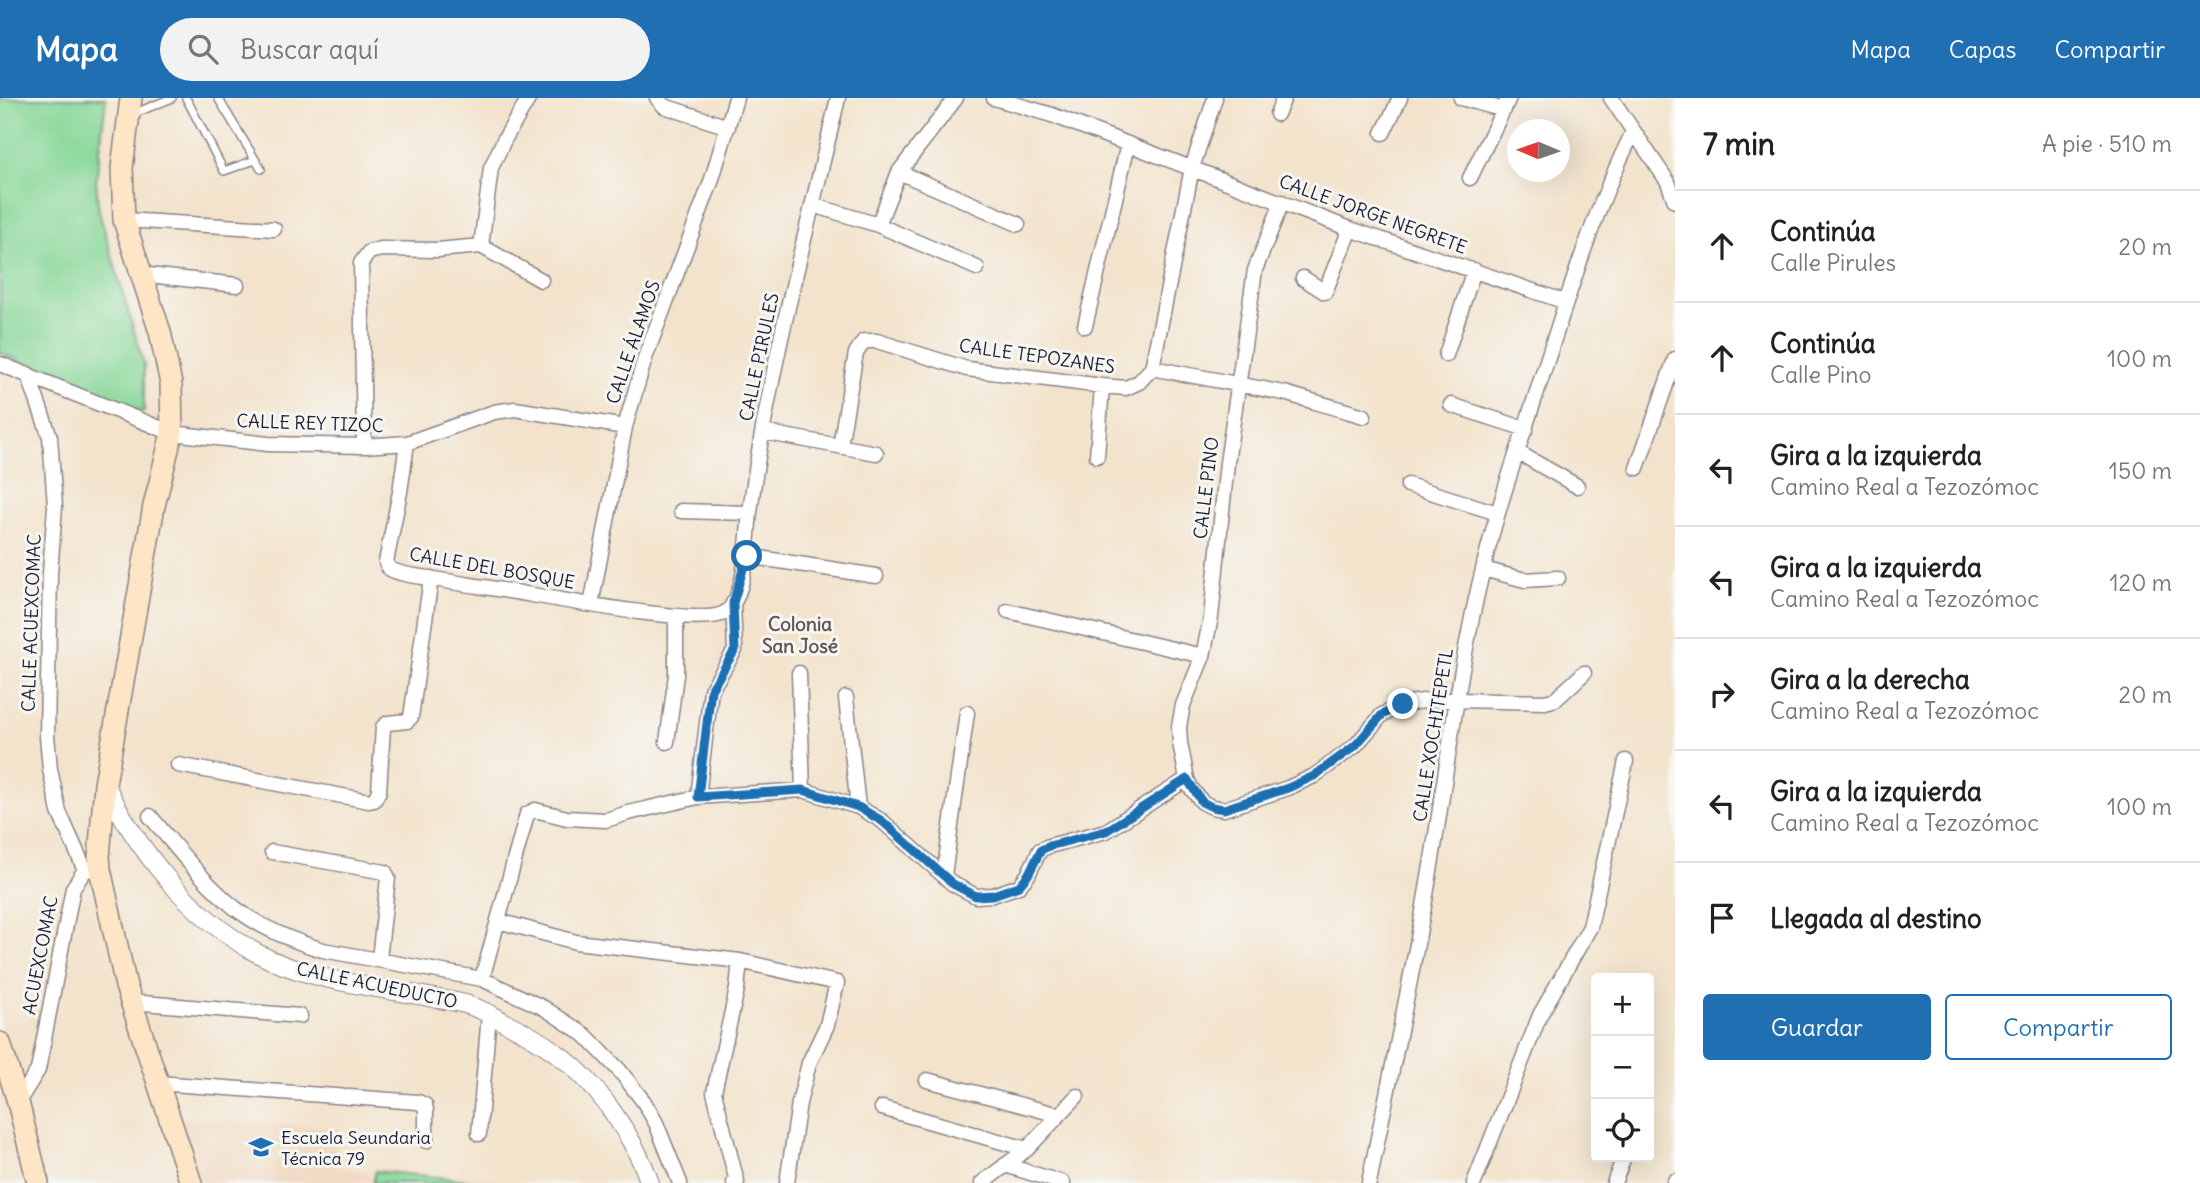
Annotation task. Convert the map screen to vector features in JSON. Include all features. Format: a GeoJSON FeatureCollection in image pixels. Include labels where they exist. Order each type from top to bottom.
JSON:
{"type":"FeatureCollection","features":[{"type":"Feature","properties":{"kind":"main road"},"geometry":{"type":"LineString","coordinates":[[130,107],[122,168],[124,220],[160,332],[171,384],[172,433],[154,506],[104,784],[93,869],[131,1002],[191,1183]]}},
{"type":"Feature","properties":{"kind":"main road"},"geometry":{"type":"LineString","coordinates":[[0,1043],[38,1183]]}},
{"type":"Feature","properties":{"kind":"street"},"geometry":{"type":"LineString","coordinates":[[481,246],[491,168],[529,98]]}},
{"type":"Feature","properties":{"kind":"street"},"geometry":{"type":"LineString","coordinates":[[657,98],[664,106],[728,127]]}},
{"type":"Feature","properties":{"kind":"street","name":"CALLE ÁLAMOS"},"geometry":{"type":"LineString","coordinates":[[591,605],[625,427],[645,358],[711,182],[736,98]]}},
{"type":"Feature","properties":{"kind":"street","name":"CALLE PIRULES"},"geometry":{"type":"LineString","coordinates":[[733,603],[747,556],[750,513],[763,432],[787,314],[838,98]]}},
{"type":"Feature","properties":{"kind":"street"},"geometry":{"type":"LineString","coordinates":[[878,225],[899,172],[956,98]]}},
{"type":"Feature","properties":{"kind":"street","name":"CALLE JORGE NEGRETE"},"geometry":{"type":"LineString","coordinates":[[995,98],[1052,115],[1350,229],[1566,302]]}},
{"type":"Feature","properties":{"kind":"street"},"geometry":{"type":"LineString","coordinates":[[1215,98],[1192,168],[1152,368],[1284,393],[1364,416]]}},
{"type":"Feature","properties":{"kind":"street"},"geometry":{"type":"LineString","coordinates":[[1277,114],[1284,98]]}},
{"type":"Feature","properties":{"kind":"street"},"geometry":{"type":"LineString","coordinates":[[1382,133],[1400,98]]}},
{"type":"Feature","properties":{"kind":"street"},"geometry":{"type":"LineString","coordinates":[[1461,98],[1507,104],[1470,178]]}},
{"type":"Feature","properties":{"kind":"street"},"geometry":{"type":"LineString","coordinates":[[1611,98],[1633,132],[1671,180],[1675,201]]}},
{"type":"Feature","properties":{"kind":"street"},"geometry":{"type":"LineString","coordinates":[[1566,302],[1613,172],[1633,132]]}},
{"type":"Feature","properties":{"kind":"street"},"geometry":{"type":"LineString","coordinates":[[1086,326],[1128,144]]}},
{"type":"Feature","properties":{"kind":"street"},"geometry":{"type":"LineString","coordinates":[[899,172],[1018,224]]}},
{"type":"Feature","properties":{"kind":"street","name":"CALLE PINO"},"geometry":{"type":"LineString","coordinates":[[1187,779],[1179,727],[1183,705],[1203,656],[1211,617],[1227,463],[1255,270],[1282,202]]}},
{"type":"Feature","properties":{"kind":"street"},"geometry":{"type":"LineString","coordinates":[[813,205],[878,225],[977,268]]}},
{"type":"Feature","properties":{"kind":"street"},"geometry":{"type":"LineString","coordinates":[[124,220],[274,229]]}},
{"type":"Feature","properties":{"kind":"street"},"geometry":{"type":"LineString","coordinates":[[1303,278],[1325,292],[1350,229]]}},
{"type":"Feature","properties":{"kind":"street"},"geometry":{"type":"LineString","coordinates":[[364,446],[362,263],[369,252],[381,249],[437,250],[481,246],[541,280]]}},
{"type":"Feature","properties":{"kind":"street"},"geometry":{"type":"LineString","coordinates":[[1446,355],[1474,271]]}},
{"type":"Feature","properties":{"kind":"street"},"geometry":{"type":"LineString","coordinates":[[140,274],[237,285]]}},
{"type":"Feature","properties":{"kind":"street","name":"CALLE XOCHITEPETL"},"geometry":{"type":"LineString","coordinates":[[1369,1183],[1429,879],[1456,700],[1483,569],[1497,513],[1519,453],[1566,302]]}},
{"type":"Feature","properties":{"kind":"street","name":"CALLE TEPOZANES"},"geometry":{"type":"LineString","coordinates":[[840,446],[856,353],[864,341],[877,341],[967,369],[1102,386],[1126,388],[1139,382],[1152,368]]}},
{"type":"Feature","properties":{"kind":"street"},"geometry":{"type":"LineString","coordinates":[[1637,468],[1675,359]]}},
{"type":"Feature","properties":{"kind":"street","name":"CALLE REY TIZOC"},"geometry":{"type":"LineString","coordinates":[[0,365],[172,433],[268,444],[364,446],[407,443],[494,412],[515,409],[625,427]]}},
{"type":"Feature","properties":{"kind":"street","name":"CALLE ACUEXCOMAC"},"geometry":{"type":"LineString","coordinates":[[28,374],[50,436],[55,506],[50,573],[47,723],[50,769],[60,811],[93,869]]}},
{"type":"Feature","properties":{"kind":"street"},"geometry":{"type":"LineString","coordinates":[[1097,456],[1102,386]]}},
{"type":"Feature","properties":{"kind":"street"},"geometry":{"type":"LineString","coordinates":[[1451,405],[1526,429]]}},
{"type":"Feature","properties":{"kind":"street"},"geometry":{"type":"LineString","coordinates":[[763,432],[876,453]]}},
{"type":"Feature","properties":{"kind":"street","name":"CALLE DEL BOSQUE"},"geometry":{"type":"LineString","coordinates":[[407,443],[386,562],[388,568],[395,572],[591,605],[676,616],[716,617],[726,612],[733,603]]}},
{"type":"Feature","properties":{"kind":"street"},"geometry":{"type":"LineString","coordinates":[[1519,453],[1577,486]]}},
{"type":"Feature","properties":{"kind":"street"},"geometry":{"type":"LineString","coordinates":[[1408,485],[1497,513]]}},
{"type":"Feature","properties":{"kind":"street"},"geometry":{"type":"LineString","coordinates":[[681,511],[750,513]]}},
{"type":"Feature","properties":{"kind":"street"},"geometry":{"type":"LineString","coordinates":[[747,556],[876,576]]}},
{"type":"Feature","properties":{"kind":"street"},"geometry":{"type":"LineString","coordinates":[[1483,569],[1525,580],[1558,578]]}},
{"type":"Feature","properties":{"kind":"street"},"geometry":{"type":"LineString","coordinates":[[178,765],[374,800],[379,791],[383,727],[388,723],[407,722],[411,717],[431,578]]}},
{"type":"Feature","properties":{"kind":"street"},"geometry":{"type":"LineString","coordinates":[[698,797],[711,690],[735,650],[733,603]]}},
{"type":"Feature","properties":{"kind":"street"},"geometry":{"type":"LineString","coordinates":[[1007,611],[1203,656]]}},
{"type":"Feature","properties":{"kind":"street"},"geometry":{"type":"LineString","coordinates":[[667,741],[676,675],[676,616]]}},
{"type":"Feature","properties":{"kind":"street"},"geometry":{"type":"LineString","coordinates":[[799,673],[803,790]]}},
{"type":"Feature","properties":{"kind":"street"},"geometry":{"type":"LineString","coordinates":[[482,979],[527,814],[535,810],[566,818],[606,820],[698,797],[803,790],[858,807],[882,821],[953,884],[976,896],[1005,892],[1019,886],[1041,850],[1106,831],[1187,779],[1202,802],[1224,809],[1288,788],[1314,776],[1355,746],[1382,715],[1403,704],[1430,700],[1545,702],[1556,699],[1584,673]]}},
{"type":"Feature","properties":{"kind":"street"},"geometry":{"type":"LineString","coordinates":[[846,698],[858,807]]}},
{"type":"Feature","properties":{"kind":"street"},"geometry":{"type":"LineString","coordinates":[[944,875],[967,713]]}},
{"type":"Feature","properties":{"kind":"street"},"geometry":{"type":"LineString","coordinates":[[1474,1183],[1540,1015],[1590,927],[1626,761]]}},
{"type":"Feature","properties":{"kind":"street","name":"CALLE ACUEDUCTO"},"geometry":{"type":"LineString","coordinates":[[104,784],[116,807],[162,874],[210,921],[256,953],[322,976],[465,1004],[527,1034],[561,1056],[597,1092],[629,1136],[650,1183]]}},
{"type":"Feature","properties":{"kind":"street","name":"CALLE ACUEDUCTO"},"geometry":{"type":"LineString","coordinates":[[150,817],[205,881],[237,909],[298,943],[482,979],[544,1008],[585,1035],[620,1071],[644,1101],[656,1123],[680,1183]]}},
{"type":"Feature","properties":{"kind":"street"},"geometry":{"type":"LineString","coordinates":[[272,852],[385,872],[388,878],[379,959]]}},
{"type":"Feature","properties":{"kind":"street","name":"ACUEXCOMAC"},"geometry":{"type":"LineString","coordinates":[[18,1102],[38,1070],[73,888],[93,869]]}},
{"type":"Feature","properties":{"kind":"street"},"geometry":{"type":"LineString","coordinates":[[498,921],[576,942],[740,961],[837,983],[827,1025],[809,1063],[799,1103],[787,1183]]}},
{"type":"Feature","properties":{"kind":"street"},"geometry":{"type":"LineString","coordinates":[[736,1183],[714,1092],[737,989],[740,961]]}},
{"type":"Feature","properties":{"kind":"street"},"geometry":{"type":"LineString","coordinates":[[131,1002],[300,1016]]}},
{"type":"Feature","properties":{"kind":"street"},"geometry":{"type":"LineString","coordinates":[[479,1134],[489,1014]]}},
{"type":"Feature","properties":{"kind":"street"},"geometry":{"type":"LineString","coordinates":[[927,1080],[1059,1115]]}},
{"type":"Feature","properties":{"kind":"street"},"geometry":{"type":"LineString","coordinates":[[158,1083],[418,1102],[425,1105],[426,1141]]}},
{"type":"Feature","properties":{"kind":"street"},"geometry":{"type":"LineString","coordinates":[[982,1183],[1027,1149],[1077,1096]]}},
{"type":"Feature","properties":{"kind":"street"},"geometry":{"type":"LineString","coordinates":[[882,1108],[1027,1149]]}},
{"type":"Feature","properties":{"kind":"street"},"geometry":{"type":"LineString","coordinates":[[1614,1183],[1622,1162]]}},
{"type":"Feature","properties":{"kind":"street"},"geometry":{"type":"LineString","coordinates":[[1005,1166],[1063,1183]]}},
{"type":"Feature","properties":{"kind":"lane"},"geometry":{"type":"LineString","coordinates":[[130,107],[172,98]]}},
{"type":"Feature","properties":{"kind":"lane"},"geometry":{"type":"LineString","coordinates":[[186,98],[224,171],[255,160]]}},
{"type":"Feature","properties":{"kind":"lane"},"geometry":{"type":"LineString","coordinates":[[218,98],[261,169]]}},
{"type":"Feature","properties":{"kind":"shaded area","name":"Escuela Seundaria Técnica 79"},"geometry":{"type":"Polygon","coordinates":[[[175,1118],[340,1128],[335,1167],[370,1173],[369,1183],[197,1183],[175,1118]]]}},
{"type":"Feature","properties":{"kind":"green space"},"geometry":{"type":"Polygon","coordinates":[[[0,98],[106,98],[96,182],[99,212],[144,365],[144,412],[0,353],[0,98]]]}},
{"type":"Feature","properties":{"kind":"green space"},"geometry":{"type":"Polygon","coordinates":[[[375,1171],[497,1183],[373,1183],[375,1171]]]}},
{"type":"Feature","properties":{"kind":"place","name":"Escuela Seundaria Técnica 79"},"geometry":{"type":"Point","coordinates":[261,1147]}},
{"type":"Feature","properties":{"kind":"district","name":"Colonia San José"},"geometry":{"type":"Point","coordinates":[800,635]}},
{"type":"Feature","properties":{"kind":"route"},"geometry":{"type":"LineString","coordinates":[[747,556],[733,603],[735,650],[711,690],[698,797],[803,790],[858,807],[882,821],[953,884],[976,896],[993,895],[1019,886],[1041,850],[1106,831],[1187,779],[1202,802],[1224,809],[1288,788],[1314,776],[1355,746],[1382,715],[1403,704]]}}]}
